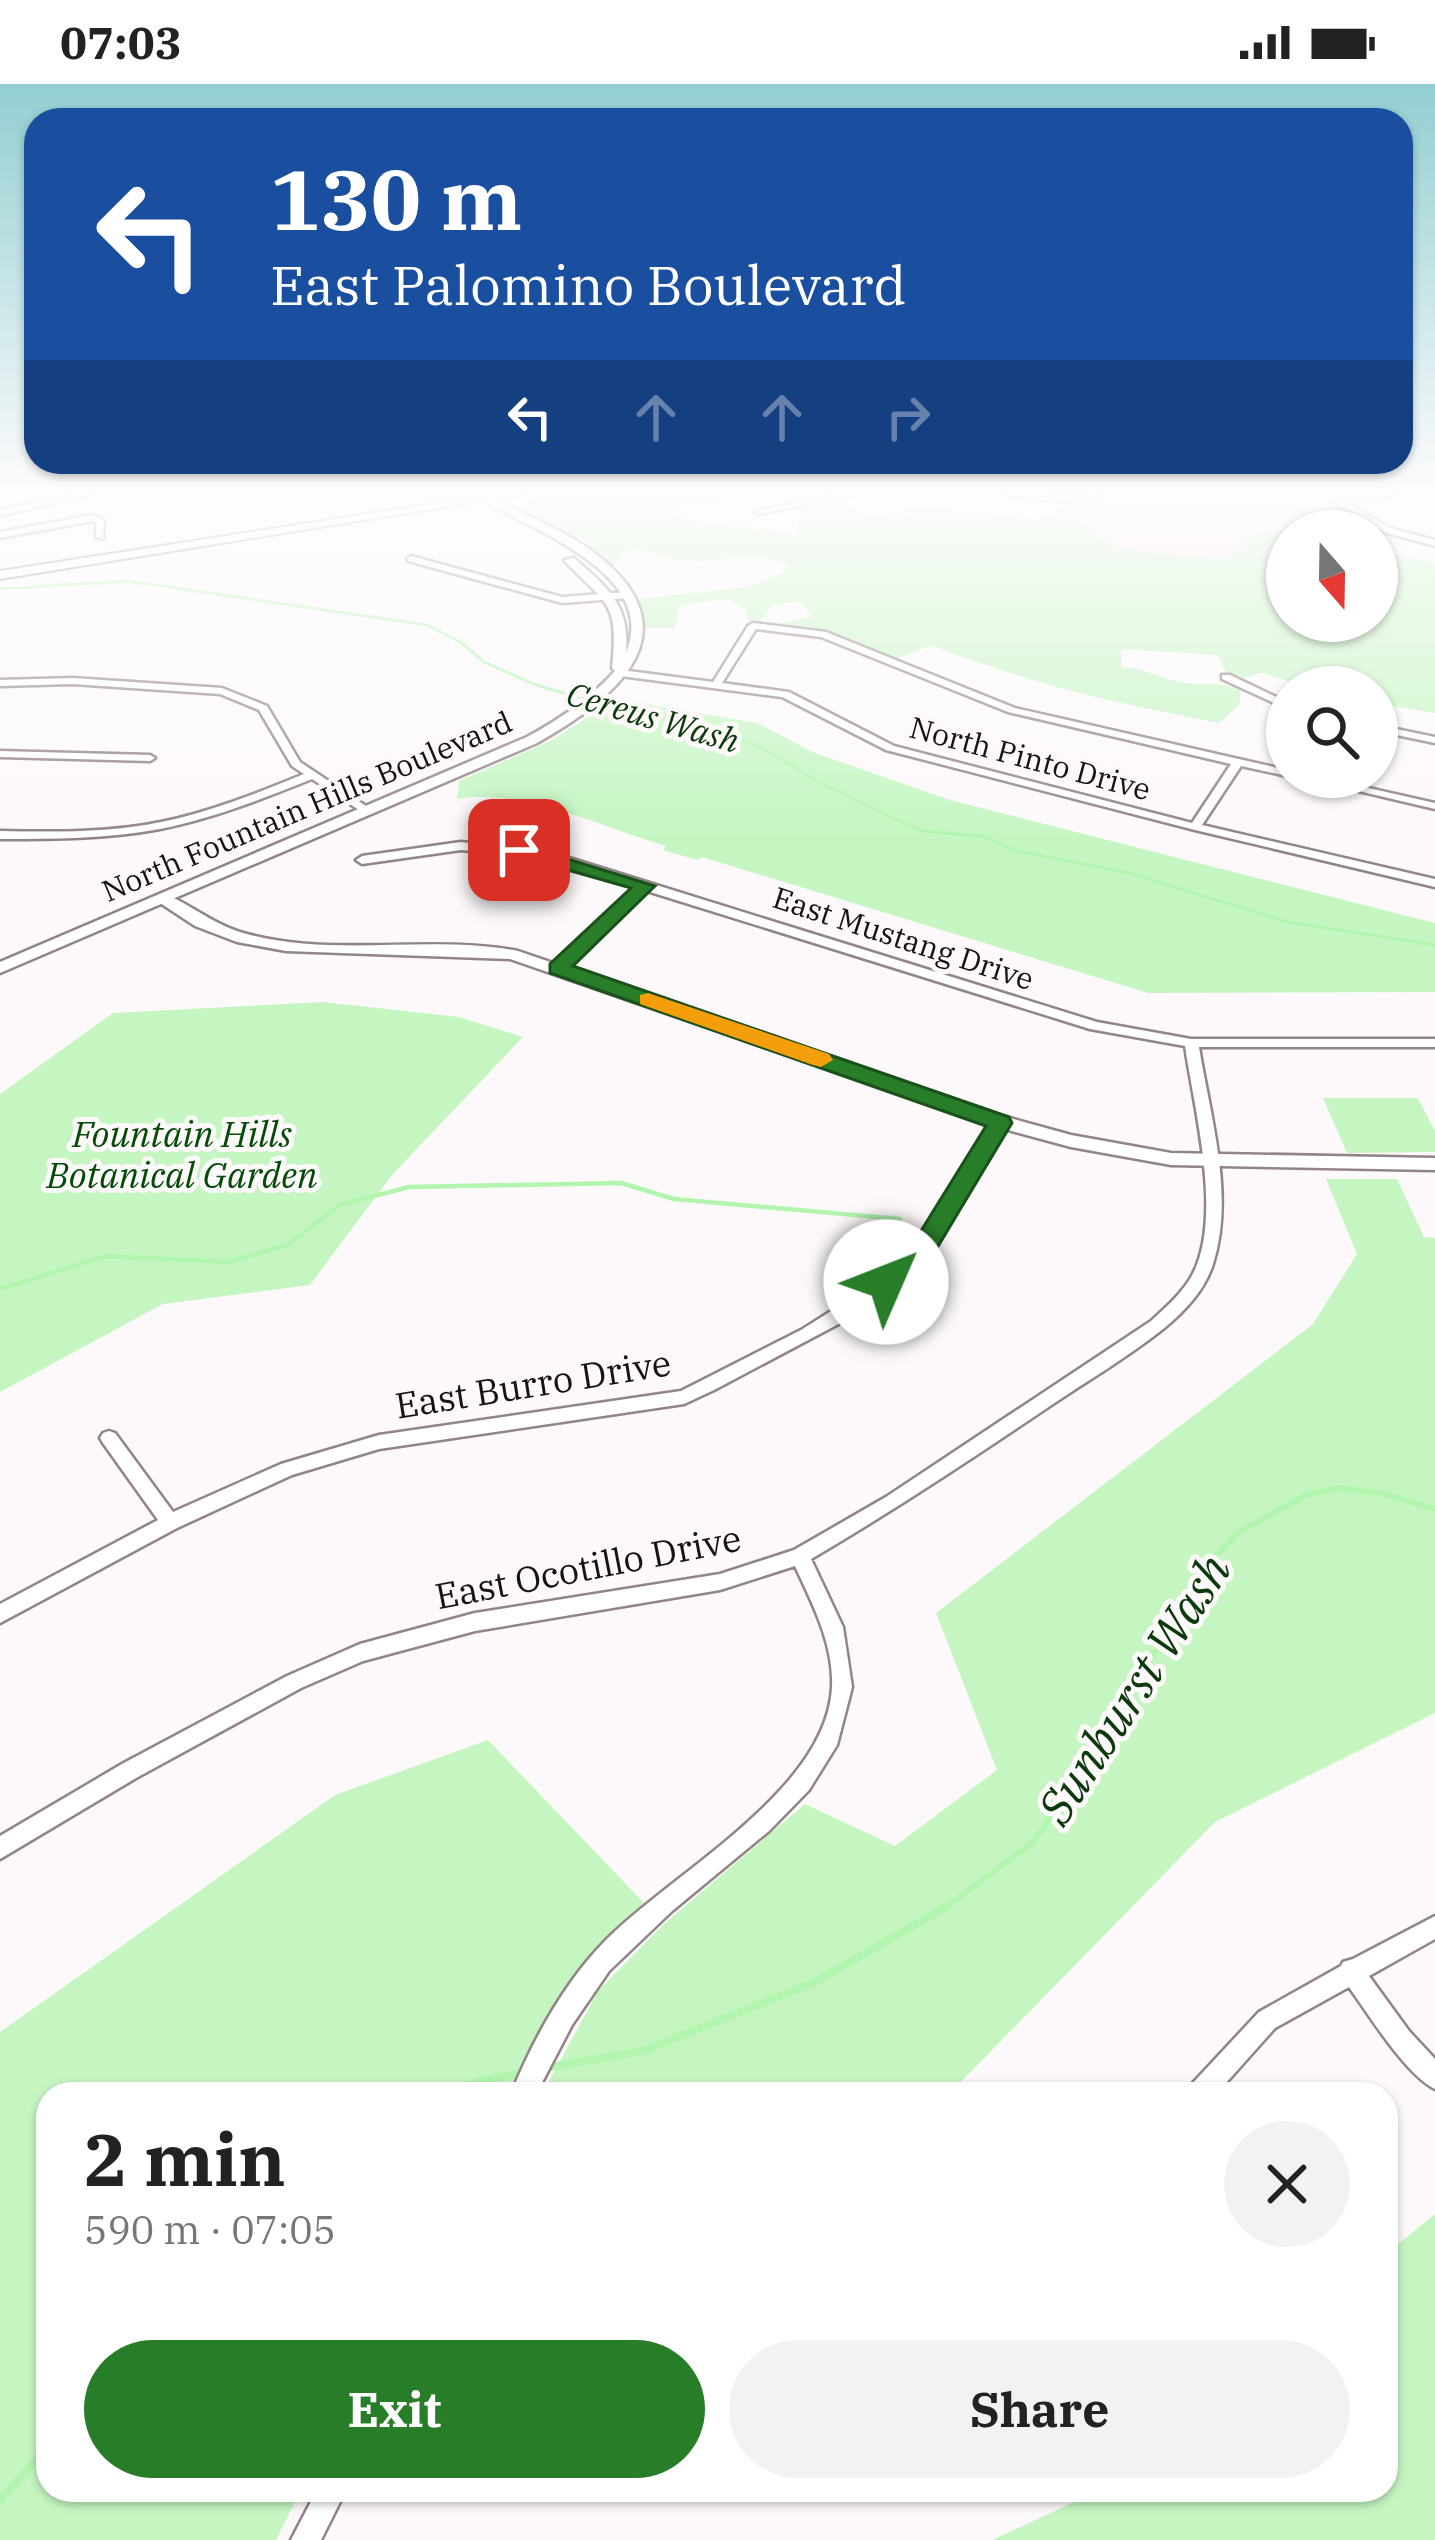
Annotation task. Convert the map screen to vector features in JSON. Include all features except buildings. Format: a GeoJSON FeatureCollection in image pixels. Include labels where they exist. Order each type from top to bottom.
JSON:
{"type":"FeatureCollection","features":[{"type":"Feature","properties":{"kind":"main road"},"geometry":{"type":"LineString","coordinates":[[614,609],[622,627],[623,647],[616,663],[620,674]]}},
{"type":"Feature","properties":{"kind":"main road"},"geometry":{"type":"LineString","coordinates":[[620,674],[638,649],[638,620],[633,609]]}},
{"type":"Feature","properties":{"kind":"main road","name":"North Fountain Hills Boulevard"},"geometry":{"type":"LineString","coordinates":[[0,968],[558,727],[620,674]]}},
{"type":"Feature","properties":{"kind":"main road"},"geometry":{"type":"LineString","coordinates":[[163,898],[205,928],[255,942],[303,949],[469,947],[512,953],[1000,1123],[1071,1141],[1209,1162],[1435,1164]]}},
{"type":"Feature","properties":{"kind":"street"},"geometry":{"type":"LineString","coordinates":[[716,683],[753,626],[823,634],[1000,706],[1266,768]]}},
{"type":"Feature","properties":{"kind":"street","name":"North Pinto Drive"},"geometry":{"type":"LineString","coordinates":[[620,674],[785,694],[890,748],[1435,883]]}},
{"type":"Feature","properties":{"kind":"street"},"geometry":{"type":"LineString","coordinates":[[1226,677],[1266,696]]}},
{"type":"Feature","properties":{"kind":"street"},"geometry":{"type":"LineString","coordinates":[[0,683],[73,681],[222,691],[263,708],[296,764],[366,810]]}},
{"type":"Feature","properties":{"kind":"street"},"geometry":{"type":"LineString","coordinates":[[1398,732],[1435,740]]}},
{"type":"Feature","properties":{"kind":"street"},"geometry":{"type":"LineString","coordinates":[[0,754],[150,758]]}},
{"type":"Feature","properties":{"kind":"street"},"geometry":{"type":"LineString","coordinates":[[1196,827],[1238,762]]}},
{"type":"Feature","properties":{"kind":"street"},"geometry":{"type":"LineString","coordinates":[[0,835],[90,836],[154,830],[206,818],[313,775]]}},
{"type":"Feature","properties":{"kind":"street"},"geometry":{"type":"LineString","coordinates":[[1398,798],[1435,806]]}},
{"type":"Feature","properties":{"kind":"street","name":"East Mustang Drive"},"geometry":{"type":"LineString","coordinates":[[362,860],[432,848],[491,847],[546,855],[1047,1013],[1190,1042],[1435,1043]]}},
{"type":"Feature","properties":{"kind":"street"},"geometry":{"type":"LineString","coordinates":[[558,968],[645,886]]}},
{"type":"Feature","properties":{"kind":"street","name":"East Ocotillo Drive"},"geometry":{"type":"LineString","coordinates":[[0,1848],[293,1682],[360,1652],[475,1622],[720,1582],[800,1556],[893,1502],[1157,1324],[1186,1298],[1204,1268],[1213,1228],[1209,1162],[1190,1042]]}},
{"type":"Feature","properties":{"kind":"street","name":"East Burro Drive"},"geometry":{"type":"LineString","coordinates":[[0,1614],[170,1522],[287,1469],[379,1442],[618,1410],[684,1397],[705,1387],[857,1303],[915,1262],[1000,1123]]}},
{"type":"Feature","properties":{"kind":"street"},"geometry":{"type":"LineString","coordinates":[[109,1438],[170,1522]]}},
{"type":"Feature","properties":{"kind":"street"},"geometry":{"type":"LineString","coordinates":[[530,2082],[581,1987],[612,1950],[773,1814],[809,1775],[832,1731],[843,1699],[834,1617],[800,1556]]}},
{"type":"Feature","properties":{"kind":"street"},"geometry":{"type":"LineString","coordinates":[[1211,2082],[1267,2020],[1435,1927]]}},
{"type":"Feature","properties":{"kind":"street"},"geometry":{"type":"LineString","coordinates":[[1351,1970],[1400,2039],[1435,2077]]}},
{"type":"Feature","properties":{"kind":"street"},"geometry":{"type":"LineString","coordinates":[[305,2540],[326,2502]]}},
{"type":"Feature","properties":{"kind":"green space"},"geometry":{"type":"Polygon","coordinates":[[[641,609],[679,609],[675,628],[646,628],[641,609]]]}},
{"type":"Feature","properties":{"kind":"green space"},"geometry":{"type":"Polygon","coordinates":[[[744,609],[770,609],[760,622],[748,621],[744,609]]]}},
{"type":"Feature","properties":{"kind":"green space"},"geometry":{"type":"Polygon","coordinates":[[[806,609],[1266,609],[1266,642],[1398,642],[1398,609],[1435,609],[1435,713],[1398,707],[1398,666],[1266,666],[1266,674],[1243,678],[1225,671],[1218,655],[1121,649],[1122,667],[1241,691],[1239,705],[1219,723],[1073,691],[931,645],[896,659],[831,634],[771,625],[812,617],[806,609]]]}},
{"type":"Feature","properties":{"kind":"green space"},"geometry":{"type":"Polygon","coordinates":[[[616,699],[757,723],[815,753],[950,800],[1435,923],[1435,992],[1148,993],[702,857],[697,860],[663,850],[666,846],[562,811],[508,799],[457,799],[459,781],[552,740],[616,699]]]}},
{"type":"Feature","properties":{"kind":"green space","name":"Fountain Hills Botanical Garden"},"geometry":{"type":"Polygon","coordinates":[[[323,1002],[459,1017],[523,1037],[392,1175],[310,1285],[163,1304],[0,1392],[0,1094],[113,1013],[323,1002]]]}},
{"type":"Feature","properties":{"kind":"green space"},"geometry":{"type":"Polygon","coordinates":[[[1323,1098],[1418,1098],[1435,1131],[1435,1152],[1347,1153],[1323,1098]]]}},
{"type":"Feature","properties":{"kind":"green space"},"geometry":{"type":"Polygon","coordinates":[[[1326,1179],[1397,1179],[1424,1237],[1435,1238],[1435,1713],[1215,1822],[961,2082],[549,2082],[598,1991],[664,1924],[805,1804],[895,1846],[997,1770],[936,1613],[1313,1324],[1357,1254],[1326,1179]]]}},
{"type":"Feature","properties":{"kind":"green space"},"geometry":{"type":"Polygon","coordinates":[[[488,1740],[646,1905],[584,1972],[513,2082],[36,2082],[36,2502],[295,2502],[276,2540],[0,2540],[0,2032],[335,1795],[488,1740]]]}},
{"type":"Feature","properties":{"kind":"green space"},"geometry":{"type":"Polygon","coordinates":[[[1435,2214],[1435,2540],[992,2540],[1074,2502],[1398,2502],[1398,2244],[1435,2214]]]}},
{"type":"Feature","properties":{"kind":"waterway","name":"Cereus Wash"},"geometry":{"type":"LineString","coordinates":[[316,609],[427,625],[462,643],[484,662],[531,683],[610,708],[709,727],[764,749],[820,783],[921,831],[981,836],[1018,851],[1129,873],[1288,922],[1435,945]]}},
{"type":"Feature","properties":{"kind":"waterway"},"geometry":{"type":"LineString","coordinates":[[0,1289],[106,1256],[228,1262],[287,1245],[340,1205],[409,1187],[621,1183],[674,1199],[900,1219]]}},
{"type":"Feature","properties":{"kind":"waterway","name":"Sunburst Wash"},"geometry":{"type":"LineString","coordinates":[[942,1910],[1033,1842],[1103,1746],[1199,1573],[1239,1532],[1306,1495],[1339,1488],[1381,1493],[1435,1509]]}},
{"type":"Feature","properties":{"kind":"waterway","name":"Sunburst Wash"},"geometry":{"type":"LineString","coordinates":[[545,2068],[643,2051],[815,1982],[946,1907]]}},
{"type":"Feature","properties":{"kind":"waterway","name":"Sunburst Wash"},"geometry":{"type":"LineString","coordinates":[[478,2082],[522,2073]]}},
{"type":"Feature","properties":{"kind":"waterway","name":"Sunburst Wash"},"geometry":{"type":"LineString","coordinates":[[0,2500],[36,2460]]}},
{"type":"Feature","properties":{"kind":"slow traffic"},"geometry":{"type":"LineString","coordinates":[[648,999],[821,1060]]}},
{"type":"Feature","properties":{"kind":"route"},"geometry":{"type":"LineString","coordinates":[[519,850],[645,886],[558,968],[1000,1123],[915,1262],[886,1282]]}}]}
